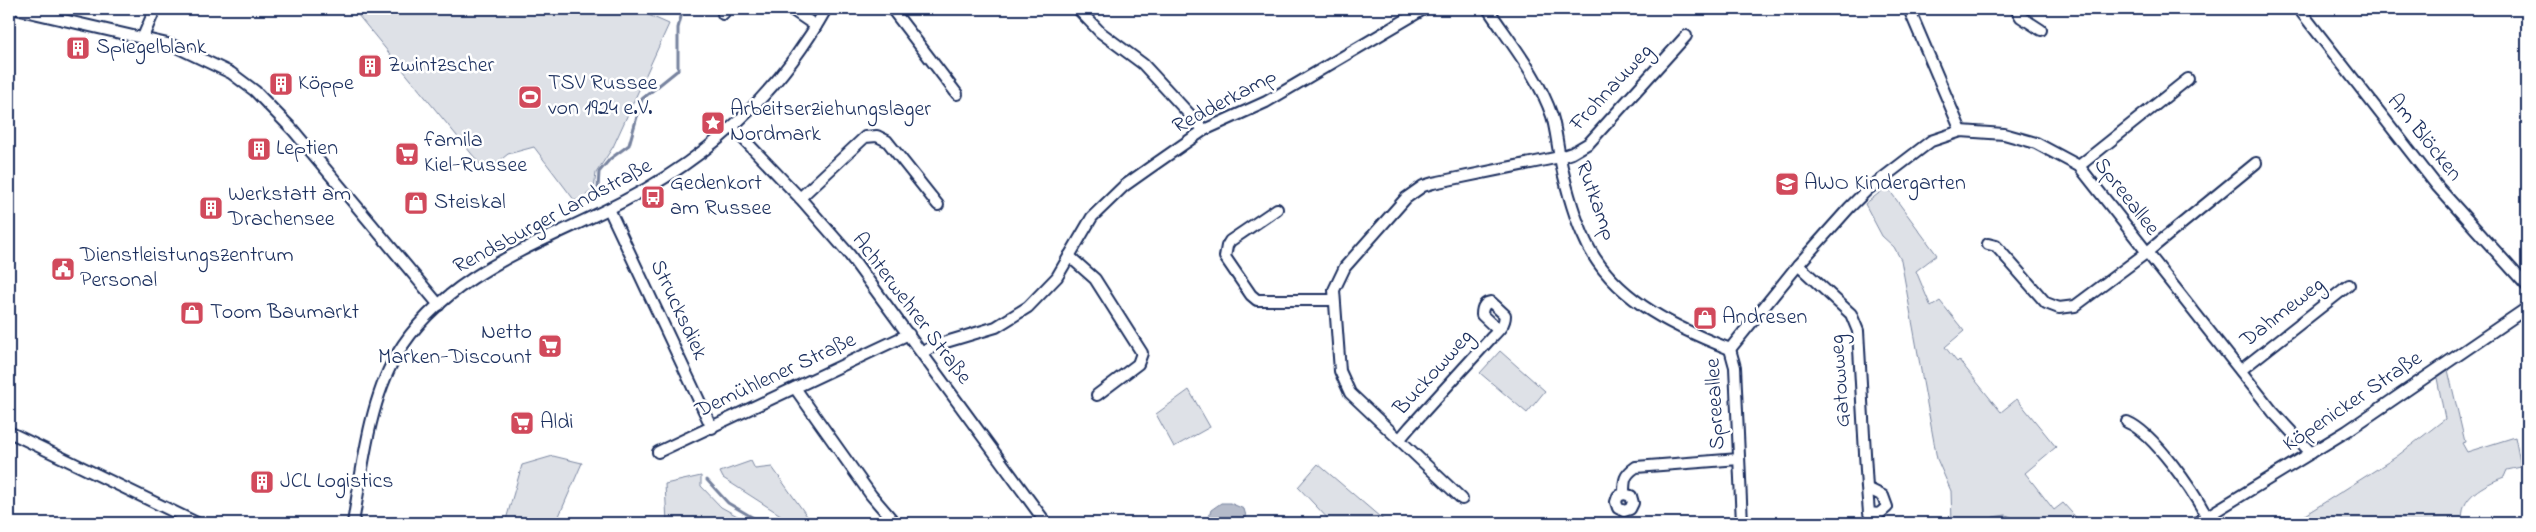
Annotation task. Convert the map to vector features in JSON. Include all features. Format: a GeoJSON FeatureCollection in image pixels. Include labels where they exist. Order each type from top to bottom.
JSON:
{"type":"FeatureCollection","features":[{"type":"Feature","properties":{"kind":"street"},"geometry":{"type":"LineString","coordinates":[[16,9],[172,45],[231,73],[255,91],[301,138],[439,305]]}},
{"type":"Feature","properties":{"kind":"street"},"geometry":{"type":"LineString","coordinates":[[143,37],[154,9]]}},
{"type":"Feature","properties":{"kind":"street"},"geometry":{"type":"LineString","coordinates":[[791,9],[816,26]]}},
{"type":"Feature","properties":{"kind":"street","name":"Rendsburger Landstraße"},"geometry":{"type":"LineString","coordinates":[[353,523],[364,458],[382,384],[404,344],[439,305],[492,266],[609,209],[677,170],[732,128],[775,84],[803,48],[826,9]]}},
{"type":"Feature","properties":{"kind":"street"},"geometry":{"type":"LineString","coordinates":[[892,9],[957,94]]}},
{"type":"Feature","properties":{"kind":"street"},"geometry":{"type":"LineString","coordinates":[[1078,9],[1095,28],[1143,64],[1204,130]]}},
{"type":"Feature","properties":{"kind":"street","name":"Redderkamp"},"geometry":{"type":"LineString","coordinates":[[923,352],[936,345],[990,329],[1012,318],[1040,296],[1057,277],[1092,217],[1124,186],[1204,130],[1266,102],[1424,9]]}},
{"type":"Feature","properties":{"kind":"street","name":"Rutkamp"},"geometry":{"type":"LineString","coordinates":[[1488,9],[1529,70],[1551,114],[1560,157],[1582,234],[1612,281],[1664,320],[1730,349]]}},
{"type":"Feature","properties":{"kind":"street"},"geometry":{"type":"LineString","coordinates":[[1909,9],[1961,131]]}},
{"type":"Feature","properties":{"kind":"street"},"geometry":{"type":"LineString","coordinates":[[2016,9],[2021,17],[2042,30]]}},
{"type":"Feature","properties":{"kind":"street","name":"Am Blöcken"},"geometry":{"type":"LineString","coordinates":[[2299,9],[2437,186],[2527,286]]}},
{"type":"Feature","properties":{"kind":"street","name":"Frohnauweg"},"geometry":{"type":"LineString","coordinates":[[1333,300],[1336,283],[1345,267],[1406,198],[1416,191],[1449,179],[1572,154],[1589,143],[1686,36]]}},
{"type":"Feature","properties":{"kind":"street"},"geometry":{"type":"LineString","coordinates":[[2079,166],[2188,79]]}},
{"type":"Feature","properties":{"kind":"street","name":"Achterwehrer Straße"},"geometry":{"type":"LineString","coordinates":[[732,128],[800,198],[849,254],[923,352],[1046,523]]}},
{"type":"Feature","properties":{"kind":"street","name":"Spreeallee"},"geometry":{"type":"LineString","coordinates":[[1742,523],[1735,367],[1730,349],[1798,265],[1867,190],[1931,141],[1961,131],[1990,132],[2022,138],[2079,166],[2146,252],[2181,292],[2273,412],[2311,452]]}},
{"type":"Feature","properties":{"kind":"street"},"geometry":{"type":"LineString","coordinates":[[800,198],[865,137],[876,136],[886,141],[938,204]]}},
{"type":"Feature","properties":{"kind":"street"},"geometry":{"type":"LineString","coordinates":[[1988,244],[1996,246],[2002,252],[2042,300],[2050,306],[2059,308],[2075,306],[2146,252],[2256,163]]}},
{"type":"Feature","properties":{"kind":"street","name":"Strucksdiek"},"geometry":{"type":"LineString","coordinates":[[609,209],[712,428]]}},
{"type":"Feature","properties":{"kind":"street"},"geometry":{"type":"LineString","coordinates":[[1276,209],[1230,242],[1227,246],[1225,257],[1256,300],[1333,300],[1339,363],[1346,386],[1356,401],[1462,499]]}},
{"type":"Feature","properties":{"kind":"street"},"geometry":{"type":"LineString","coordinates":[[1069,256],[1095,279],[1142,353],[1138,364],[1097,395]]}},
{"type":"Feature","properties":{"kind":"street","name":"Gatowweg"},"geometry":{"type":"LineString","coordinates":[[1798,265],[1851,314],[1858,331],[1867,488]]}},
{"type":"Feature","properties":{"kind":"street","name":"Dahmeweg"},"geometry":{"type":"LineString","coordinates":[[2241,370],[2349,285]]}},
{"type":"Feature","properties":{"kind":"street","name":"Köpenicker Straße"},"geometry":{"type":"LineString","coordinates":[[2196,523],[2363,420],[2527,308]]}},
{"type":"Feature","properties":{"kind":"street","name":"Buckowweg"},"geometry":{"type":"LineString","coordinates":[[1399,440],[1498,330]]}},
{"type":"Feature","properties":{"kind":"street","name":"Demühlener Straße"},"geometry":{"type":"LineString","coordinates":[[658,452],[909,334]]}},
{"type":"Feature","properties":{"kind":"street"},"geometry":{"type":"LineString","coordinates":[[795,388],[872,495],[895,523]]}},
{"type":"Feature","properties":{"kind":"street"},"geometry":{"type":"LineString","coordinates":[[2127,422],[2137,426],[2153,442],[2207,517]]}},
{"type":"Feature","properties":{"kind":"street"},"geometry":{"type":"LineString","coordinates":[[9,432],[196,523]]}},
{"type":"Feature","properties":{"kind":"street"},"geometry":{"type":"LineString","coordinates":[[1624,494],[1624,480],[1627,473],[1636,466],[1738,459]]}},
{"type":"Feature","properties":{"kind":"shaded area","name":"TSV Russee von 1924 e.V."},"geometry":{"type":"Polygon","coordinates":[[[353,9],[635,9],[669,24],[613,147],[596,173],[594,190],[575,201],[534,147],[508,154],[487,171],[484,169],[353,9]]]}},
{"type":"Feature","properties":{"kind":"shaded area"},"geometry":{"type":"Polygon","coordinates":[[[1887,187],[1937,255],[1916,271],[1931,307],[1940,301],[1964,331],[1945,347],[1957,362],[1959,360],[2001,412],[2017,399],[2056,447],[2025,473],[2054,510],[2063,503],[2081,523],[1952,523],[1951,491],[1937,459],[1901,260],[1894,247],[1882,236],[1865,204],[1887,187]]]}},
{"type":"Feature","properties":{"kind":"shaded area"},"geometry":{"type":"Polygon","coordinates":[[[1500,351],[1545,391],[1527,413],[1480,373],[1500,351]]]}},
{"type":"Feature","properties":{"kind":"shaded area"},"geometry":{"type":"Polygon","coordinates":[[[2448,370],[2465,442],[2462,443],[2467,452],[2515,437],[2521,467],[2507,470],[2504,477],[2474,493],[2464,506],[2463,523],[2292,523],[2396,457],[2445,419],[2437,378],[2448,370]]]}},
{"type":"Feature","properties":{"kind":"shaded area"},"geometry":{"type":"Polygon","coordinates":[[[1189,390],[1210,427],[1174,447],[1156,414],[1189,390]]]}},
{"type":"Feature","properties":{"kind":"shaded area"},"geometry":{"type":"Polygon","coordinates":[[[553,456],[582,463],[556,523],[505,523],[522,465],[553,456]]]}},
{"type":"Feature","properties":{"kind":"shaded area"},"geometry":{"type":"Polygon","coordinates":[[[751,461],[755,469],[772,467],[812,523],[793,523],[723,478],[720,472],[751,461]]]}},
{"type":"Feature","properties":{"kind":"shaded area"},"geometry":{"type":"Polygon","coordinates":[[[1318,464],[1387,523],[1332,523],[1298,487],[1318,464]]]}},
{"type":"Feature","properties":{"kind":"shaded area"},"geometry":{"type":"Polygon","coordinates":[[[701,476],[701,486],[721,507],[750,523],[667,523],[665,484],[701,476]]]}},
{"type":"Feature","properties":{"kind":"water"},"geometry":{"type":"Polygon","coordinates":[[[1221,503],[1230,503],[1244,509],[1248,523],[1207,523],[1211,510],[1221,503]]]}},
{"type":"Feature","properties":{"kind":"water"},"geometry":{"type":"Polygon","coordinates":[[[2006,515],[2026,523],[1988,523],[1993,517],[2006,515]]]}},
{"type":"Feature","properties":{"kind":"waterway"},"geometry":{"type":"LineString","coordinates":[[598,188],[599,172],[610,159],[629,145],[642,99],[678,70],[678,28],[683,9]]}},
{"type":"Feature","properties":{"kind":"waterway"},"geometry":{"type":"LineString","coordinates":[[707,480],[728,503],[762,523]]}},
{"type":"Feature","properties":{"kind":"place","name":"Spiegelblank"},"geometry":{"type":"Point","coordinates":[78,48]}},
{"type":"Feature","properties":{"kind":"place","name":"Zwintzscher"},"geometry":{"type":"Point","coordinates":[370,66]}},
{"type":"Feature","properties":{"kind":"place","name":"Köppe"},"geometry":{"type":"Point","coordinates":[281,84]}},
{"type":"Feature","properties":{"kind":"place","name":"TSV Russee von 1924 e.V."},"geometry":{"type":"Point","coordinates":[530,97]}},
{"type":"Feature","properties":{"kind":"place","name":"Arbeitserziehungslager Nordmark"},"geometry":{"type":"Point","coordinates":[713,123]}},
{"type":"Feature","properties":{"kind":"place","name":"Leptien"},"geometry":{"type":"Point","coordinates":[259,149]}},
{"type":"Feature","properties":{"kind":"place","name":"famila Kiel-Russee"},"geometry":{"type":"Point","coordinates":[407,154]}},
{"type":"Feature","properties":{"kind":"place","name":"AWO Kindergarten"},"geometry":{"type":"Point","coordinates":[1787,184]}},
{"type":"Feature","properties":{"kind":"place","name":"Gedenkort am Russee"},"geometry":{"type":"Point","coordinates":[653,197]}},
{"type":"Feature","properties":{"kind":"place","name":"Steiskal"},"geometry":{"type":"Point","coordinates":[416,203]}},
{"type":"Feature","properties":{"kind":"place","name":"Werkstatt am Drachensee"},"geometry":{"type":"Point","coordinates":[211,208]}},
{"type":"Feature","properties":{"kind":"place","name":"Dienstleistungszentrum Personal"},"geometry":{"type":"Point","coordinates":[63,269]}},
{"type":"Feature","properties":{"kind":"place","name":"Toom Baumarkt"},"geometry":{"type":"Point","coordinates":[192,313]}},
{"type":"Feature","properties":{"kind":"place","name":"Andresen"},"geometry":{"type":"Point","coordinates":[1705,318]}},
{"type":"Feature","properties":{"kind":"place","name":"Netto Marken-Discount"},"geometry":{"type":"Point","coordinates":[550,346]}},
{"type":"Feature","properties":{"kind":"place","name":"Aldi"},"geometry":{"type":"Point","coordinates":[522,423]}},
{"type":"Feature","properties":{"kind":"place","name":"JCL Logistics"},"geometry":{"type":"Point","coordinates":[262,482]}}]}
